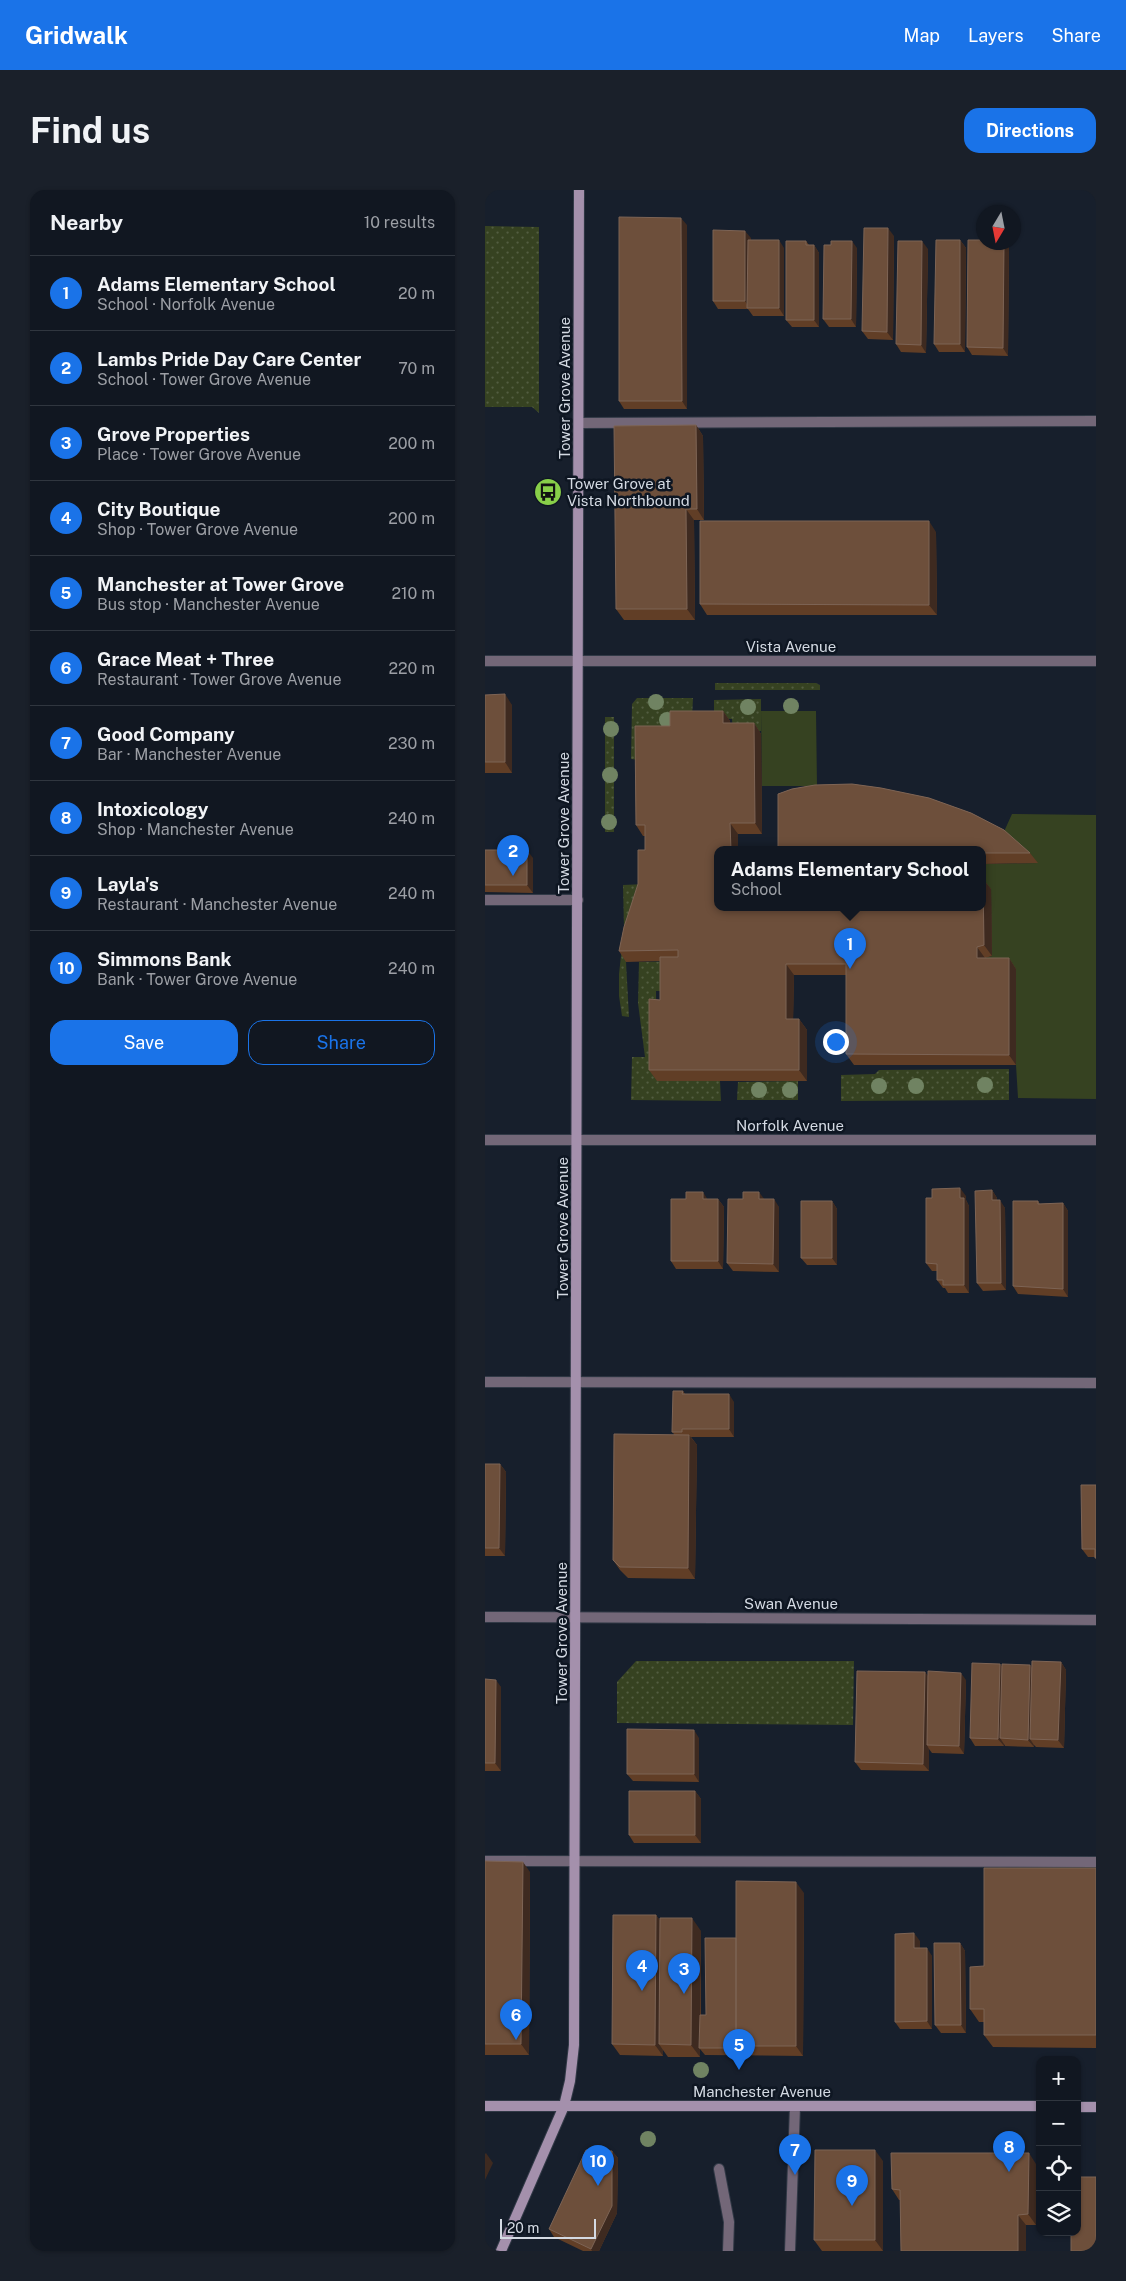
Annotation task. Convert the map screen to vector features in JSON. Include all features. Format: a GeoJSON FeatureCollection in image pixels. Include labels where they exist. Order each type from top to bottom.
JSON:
{"type":"FeatureCollection","features":[{"type":"Feature","properties":{"kind":"street","name":"Tower Grove Avenue"},"geometry":{"type":"LineString","coordinates":[[501,2251],[564,2106],[575,2045],[579,190]]}},
{"type":"Feature","properties":{"kind":"street"},"geometry":{"type":"LineString","coordinates":[[579,423],[1096,421]]}},
{"type":"Feature","properties":{"kind":"street","name":"Vista Avenue"},"geometry":{"type":"LineString","coordinates":[[485,660],[1096,661]]}},
{"type":"Feature","properties":{"kind":"street"},"geometry":{"type":"LineString","coordinates":[[485,900],[578,900]]}},
{"type":"Feature","properties":{"kind":"street","name":"Norfolk Avenue"},"geometry":{"type":"LineString","coordinates":[[485,1140],[1096,1140]]}},
{"type":"Feature","properties":{"kind":"street"},"geometry":{"type":"LineString","coordinates":[[485,1382],[1096,1383]]}},
{"type":"Feature","properties":{"kind":"street","name":"Swan Avenue"},"geometry":{"type":"LineString","coordinates":[[485,1617],[1096,1620]]}},
{"type":"Feature","properties":{"kind":"street"},"geometry":{"type":"LineString","coordinates":[[485,1861],[1096,1862]]}},
{"type":"Feature","properties":{"kind":"street","name":"Manchester Avenue"},"geometry":{"type":"LineString","coordinates":[[485,2106],[1036,2106]]}},
{"type":"Feature","properties":{"kind":"street"},"geometry":{"type":"LineString","coordinates":[[790,2251],[795,2106]]}},
{"type":"Feature","properties":{"kind":"street"},"geometry":{"type":"LineString","coordinates":[[1081,2106],[1096,2107]]}},
{"type":"Feature","properties":{"kind":"street"},"geometry":{"type":"LineString","coordinates":[[719,2169],[729,2222],[728,2251]]}},
{"type":"Feature","properties":{"kind":"green space"},"geometry":{"type":"Polygon","coordinates":[[[485,226],[539,227],[539,413],[532,407],[485,407],[485,226]]]}},
{"type":"Feature","properties":{"kind":"green space"},"geometry":{"type":"Polygon","coordinates":[[[715,683],[816,683],[820,685],[820,690],[715,690],[715,683]]]}},
{"type":"Feature","properties":{"kind":"green space"},"geometry":{"type":"Polygon","coordinates":[[[637,698],[693,698],[692,718],[639,760],[631,759],[632,704],[637,698]]]}},
{"type":"Feature","properties":{"kind":"green space"},"geometry":{"type":"Polygon","coordinates":[[[761,699],[761,731],[733,732],[732,719],[714,718],[714,700],[761,699]]]}},
{"type":"Feature","properties":{"kind":"green space"},"geometry":{"type":"Polygon","coordinates":[[[761,711],[816,711],[817,786],[762,786],[761,711]]]}},
{"type":"Feature","properties":{"kind":"green space"},"geometry":{"type":"Polygon","coordinates":[[[605,717],[614,717],[614,832],[605,832],[605,717]]]}},
{"type":"Feature","properties":{"kind":"green space"},"geometry":{"type":"Polygon","coordinates":[[[1012,814],[1096,815],[1096,1099],[1018,1098],[1016,1065],[985,969],[985,958],[992,956],[991,890],[986,889],[986,864],[1037,863],[1002,836],[1012,814]]]}},
{"type":"Feature","properties":{"kind":"green space"},"geometry":{"type":"Polygon","coordinates":[[[646,884],[626,962],[629,1017],[622,1016],[619,996],[619,974],[624,929],[623,885],[646,884]]]}},
{"type":"Feature","properties":{"kind":"green space"},"geometry":{"type":"Polygon","coordinates":[[[685,961],[668,991],[656,991],[657,1081],[720,1081],[721,1101],[631,1100],[632,1057],[645,1057],[638,1003],[639,962],[685,961]]]}},
{"type":"Feature","properties":{"kind":"green space"},"geometry":{"type":"Polygon","coordinates":[[[1009,1069],[1009,1100],[841,1101],[841,1075],[875,1074],[879,1070],[1009,1069]]]}},
{"type":"Feature","properties":{"kind":"green space"},"geometry":{"type":"Polygon","coordinates":[[[798,1081],[798,1100],[737,1100],[738,1082],[798,1081]]]}},
{"type":"Feature","properties":{"kind":"green space"},"geometry":{"type":"Polygon","coordinates":[[[636,1661],[854,1661],[853,1725],[617,1723],[617,1682],[636,1661]]]}},
{"type":"Feature","properties":{"kind":"building"},"geometry":{"type":"Polygon","coordinates":[[[619,217],[681,218],[682,401],[619,401],[619,217]]]}},
{"type":"Feature","properties":{"kind":"building"},"geometry":{"type":"Polygon","coordinates":[[[864,228],[888,228],[887,332],[862,331],[864,228]]]}},
{"type":"Feature","properties":{"kind":"building"},"geometry":{"type":"Polygon","coordinates":[[[713,230],[745,231],[745,301],[713,301],[713,230]]]}},
{"type":"Feature","properties":{"kind":"building"},"geometry":{"type":"Polygon","coordinates":[[[748,240],[779,240],[779,308],[747,308],[748,240]]]}},
{"type":"Feature","properties":{"kind":"building"},"geometry":{"type":"Polygon","coordinates":[[[936,240],[960,240],[960,344],[934,344],[936,240]]]}},
{"type":"Feature","properties":{"kind":"building"},"geometry":{"type":"Polygon","coordinates":[[[968,240],[976,240],[976,250],[1004,250],[1003,348],[967,347],[968,240]]]}},
{"type":"Feature","properties":{"kind":"building"},"geometry":{"type":"Polygon","coordinates":[[[786,241],[806,241],[806,245],[814,245],[814,320],[786,320],[786,241]]]}},
{"type":"Feature","properties":{"kind":"building"},"geometry":{"type":"Polygon","coordinates":[[[831,241],[852,241],[851,319],[823,319],[824,245],[831,245],[831,241]]]}},
{"type":"Feature","properties":{"kind":"building"},"geometry":{"type":"Polygon","coordinates":[[[898,241],[922,241],[921,345],[896,344],[898,241]]]}},
{"type":"Feature","properties":{"kind":"building"},"geometry":{"type":"Polygon","coordinates":[[[696,425],[697,509],[686,509],[687,609],[616,609],[614,426],[696,425]]]}},
{"type":"Feature","properties":{"kind":"building"},"geometry":{"type":"Polygon","coordinates":[[[700,521],[929,521],[929,605],[700,604],[700,521]]]}},
{"type":"Feature","properties":{"kind":"building"},"geometry":{"type":"Polygon","coordinates":[[[505,694],[505,762],[485,762],[485,695],[505,694]]]}},
{"type":"Feature","properties":{"kind":"building"},"geometry":{"type":"Polygon","coordinates":[[[670,711],[723,711],[723,723],[754,723],[755,823],[730,823],[731,846],[714,846],[714,911],[983,911],[984,945],[977,947],[977,958],[1009,958],[1009,1055],[846,1054],[846,964],[786,964],[786,1019],[799,1019],[799,1070],[649,1070],[649,999],[660,1000],[660,957],[678,957],[678,950],[619,951],[624,927],[638,884],[638,850],[645,850],[645,825],[636,825],[635,726],[670,726],[670,711]]]}},
{"type":"Feature","properties":{"kind":"building"},"geometry":{"type":"Polygon","coordinates":[[[852,784],[929,798],[971,813],[1004,830],[1030,853],[986,853],[986,846],[778,846],[778,794],[792,789],[815,785],[852,784]]]}},
{"type":"Feature","properties":{"kind":"building"},"geometry":{"type":"Polygon","coordinates":[[[485,850],[527,850],[527,885],[485,885],[485,850]]]}},
{"type":"Feature","properties":{"kind":"building"},"geometry":{"type":"Polygon","coordinates":[[[960,1188],[960,1198],[964,1198],[964,1285],[943,1285],[943,1280],[937,1280],[937,1264],[926,1263],[926,1198],[932,1198],[932,1189],[960,1188]]]}},
{"type":"Feature","properties":{"kind":"building"},"geometry":{"type":"Polygon","coordinates":[[[992,1190],[992,1200],[1000,1200],[1001,1283],[977,1283],[975,1191],[992,1190]]]}},
{"type":"Feature","properties":{"kind":"building"},"geometry":{"type":"Polygon","coordinates":[[[686,1192],[703,1192],[703,1199],[718,1199],[718,1261],[671,1261],[671,1199],[686,1199],[686,1192]]]}},
{"type":"Feature","properties":{"kind":"building"},"geometry":{"type":"Polygon","coordinates":[[[743,1192],[759,1192],[759,1199],[774,1199],[773,1264],[727,1263],[728,1199],[743,1199],[743,1192]]]}},
{"type":"Feature","properties":{"kind":"building"},"geometry":{"type":"Polygon","coordinates":[[[801,1201],[832,1201],[832,1258],[801,1258],[801,1201]]]}},
{"type":"Feature","properties":{"kind":"building"},"geometry":{"type":"Polygon","coordinates":[[[1013,1201],[1038,1201],[1038,1204],[1063,1203],[1063,1289],[1013,1286],[1013,1201]]]}},
{"type":"Feature","properties":{"kind":"building"},"geometry":{"type":"Polygon","coordinates":[[[673,1391],[683,1391],[682,1394],[729,1394],[729,1429],[682,1429],[682,1432],[672,1432],[673,1391]]]}},
{"type":"Feature","properties":{"kind":"building"},"geometry":{"type":"Polygon","coordinates":[[[614,1434],[689,1435],[688,1568],[620,1567],[613,1560],[614,1434]]]}},
{"type":"Feature","properties":{"kind":"building"},"geometry":{"type":"Polygon","coordinates":[[[485,1464],[500,1464],[499,1548],[485,1548],[485,1464]]]}},
{"type":"Feature","properties":{"kind":"building"},"geometry":{"type":"Polygon","coordinates":[[[1081,1485],[1096,1485],[1096,1558],[1095,1549],[1082,1549],[1081,1485]]]}},
{"type":"Feature","properties":{"kind":"building"},"geometry":{"type":"Polygon","coordinates":[[[1032,1661],[1061,1662],[1058,1740],[1030,1739],[1032,1661]]]}},
{"type":"Feature","properties":{"kind":"building"},"geometry":{"type":"Polygon","coordinates":[[[972,1663],[1000,1664],[998,1739],[970,1738],[972,1663]]]}},
{"type":"Feature","properties":{"kind":"building"},"geometry":{"type":"Polygon","coordinates":[[[1002,1664],[1030,1665],[1028,1740],[1000,1738],[1002,1664]]]}},
{"type":"Feature","properties":{"kind":"building"},"geometry":{"type":"Polygon","coordinates":[[[857,1671],[925,1672],[923,1764],[855,1762],[857,1671]]]}},
{"type":"Feature","properties":{"kind":"building"},"geometry":{"type":"Polygon","coordinates":[[[928,1671],[961,1673],[959,1746],[927,1745],[928,1671]]]}},
{"type":"Feature","properties":{"kind":"building"},"geometry":{"type":"Polygon","coordinates":[[[485,1679],[496,1680],[495,1763],[485,1763],[485,1679]]]}},
{"type":"Feature","properties":{"kind":"building"},"geometry":{"type":"Polygon","coordinates":[[[627,1729],[694,1730],[694,1774],[627,1774],[627,1729]]]}},
{"type":"Feature","properties":{"kind":"building"},"geometry":{"type":"Polygon","coordinates":[[[629,1791],[695,1791],[695,1835],[629,1835],[629,1791]]]}},
{"type":"Feature","properties":{"kind":"building"},"geometry":{"type":"Polygon","coordinates":[[[485,1861],[523,1862],[521,2044],[485,2044],[485,1861]]]}},
{"type":"Feature","properties":{"kind":"building"},"geometry":{"type":"Polygon","coordinates":[[[984,1868],[1096,1868],[1096,2035],[984,2035],[984,2009],[970,2009],[970,1967],[984,1966],[984,1868]]]}},
{"type":"Feature","properties":{"kind":"building"},"geometry":{"type":"Polygon","coordinates":[[[736,1881],[796,1882],[796,2046],[736,2046],[736,1881]]]}},
{"type":"Feature","properties":{"kind":"building"},"geometry":{"type":"Polygon","coordinates":[[[613,1915],[656,1915],[655,2045],[612,2044],[613,1915]]]}},
{"type":"Feature","properties":{"kind":"building"},"geometry":{"type":"Polygon","coordinates":[[[660,1918],[692,1918],[691,2045],[659,2044],[660,1918]]]}},
{"type":"Feature","properties":{"kind":"building"},"geometry":{"type":"Polygon","coordinates":[[[914,1933],[914,1948],[927,1948],[927,2021],[895,2022],[895,1934],[914,1933]]]}},
{"type":"Feature","properties":{"kind":"building"},"geometry":{"type":"Polygon","coordinates":[[[705,1938],[736,1938],[736,2046],[738,2048],[699,2048],[700,2015],[706,2015],[705,1938]]]}},
{"type":"Feature","properties":{"kind":"building"},"geometry":{"type":"Polygon","coordinates":[[[934,1943],[960,1943],[961,2025],[935,2025],[934,1943]]]}},
{"type":"Feature","properties":{"kind":"building"},"geometry":{"type":"Polygon","coordinates":[[[586,2150],[612,2151],[612,2206],[591,2249],[549,2229],[586,2150]]]}},
{"type":"Feature","properties":{"kind":"building"},"geometry":{"type":"Polygon","coordinates":[[[815,2150],[875,2150],[875,2240],[814,2240],[815,2150]]]}},
{"type":"Feature","properties":{"kind":"building"},"geometry":{"type":"Polygon","coordinates":[[[891,2153],[1029,2153],[1028,2214],[1018,2215],[1018,2251],[901,2251],[900,2190],[892,2189],[891,2153]]]}},
{"type":"Feature","properties":{"kind":"building"},"geometry":{"type":"Polygon","coordinates":[[[1081,2177],[1096,2177],[1096,2251],[1071,2251],[1071,2236],[1081,2236],[1081,2177]]]}},
{"type":"Feature","properties":{"kind":"place","name":"Tower Grove at Vista Northbound"},"geometry":{"type":"Point","coordinates":[548,492]}},
{"type":"Feature","properties":{"kind":"place","name":"Lambs Pride Day Care Center"},"geometry":{"type":"Point","coordinates":[513,876]}},
{"type":"Feature","properties":{"kind":"place","name":"Adams Elementary School"},"geometry":{"type":"Point","coordinates":[850,969]}},
{"type":"Feature","properties":{"kind":"place","name":"City Boutique"},"geometry":{"type":"Point","coordinates":[642,1991]}},
{"type":"Feature","properties":{"kind":"place","name":"Grove Properties"},"geometry":{"type":"Point","coordinates":[684,1994]}},
{"type":"Feature","properties":{"kind":"place","name":"Grace Meat + Three"},"geometry":{"type":"Point","coordinates":[516,2040]}},
{"type":"Feature","properties":{"kind":"place","name":"Manchester at Tower Grove"},"geometry":{"type":"Point","coordinates":[739,2070]}},
{"type":"Feature","properties":{"kind":"place","name":"Intoxicology"},"geometry":{"type":"Point","coordinates":[1009,2172]}},
{"type":"Feature","properties":{"kind":"place","name":"Good Company"},"geometry":{"type":"Point","coordinates":[795,2175]}},
{"type":"Feature","properties":{"kind":"place","name":"Simmons Bank"},"geometry":{"type":"Point","coordinates":[598,2186]}},
{"type":"Feature","properties":{"kind":"place","name":"Layla's"},"geometry":{"type":"Point","coordinates":[852,2206]}}]}
